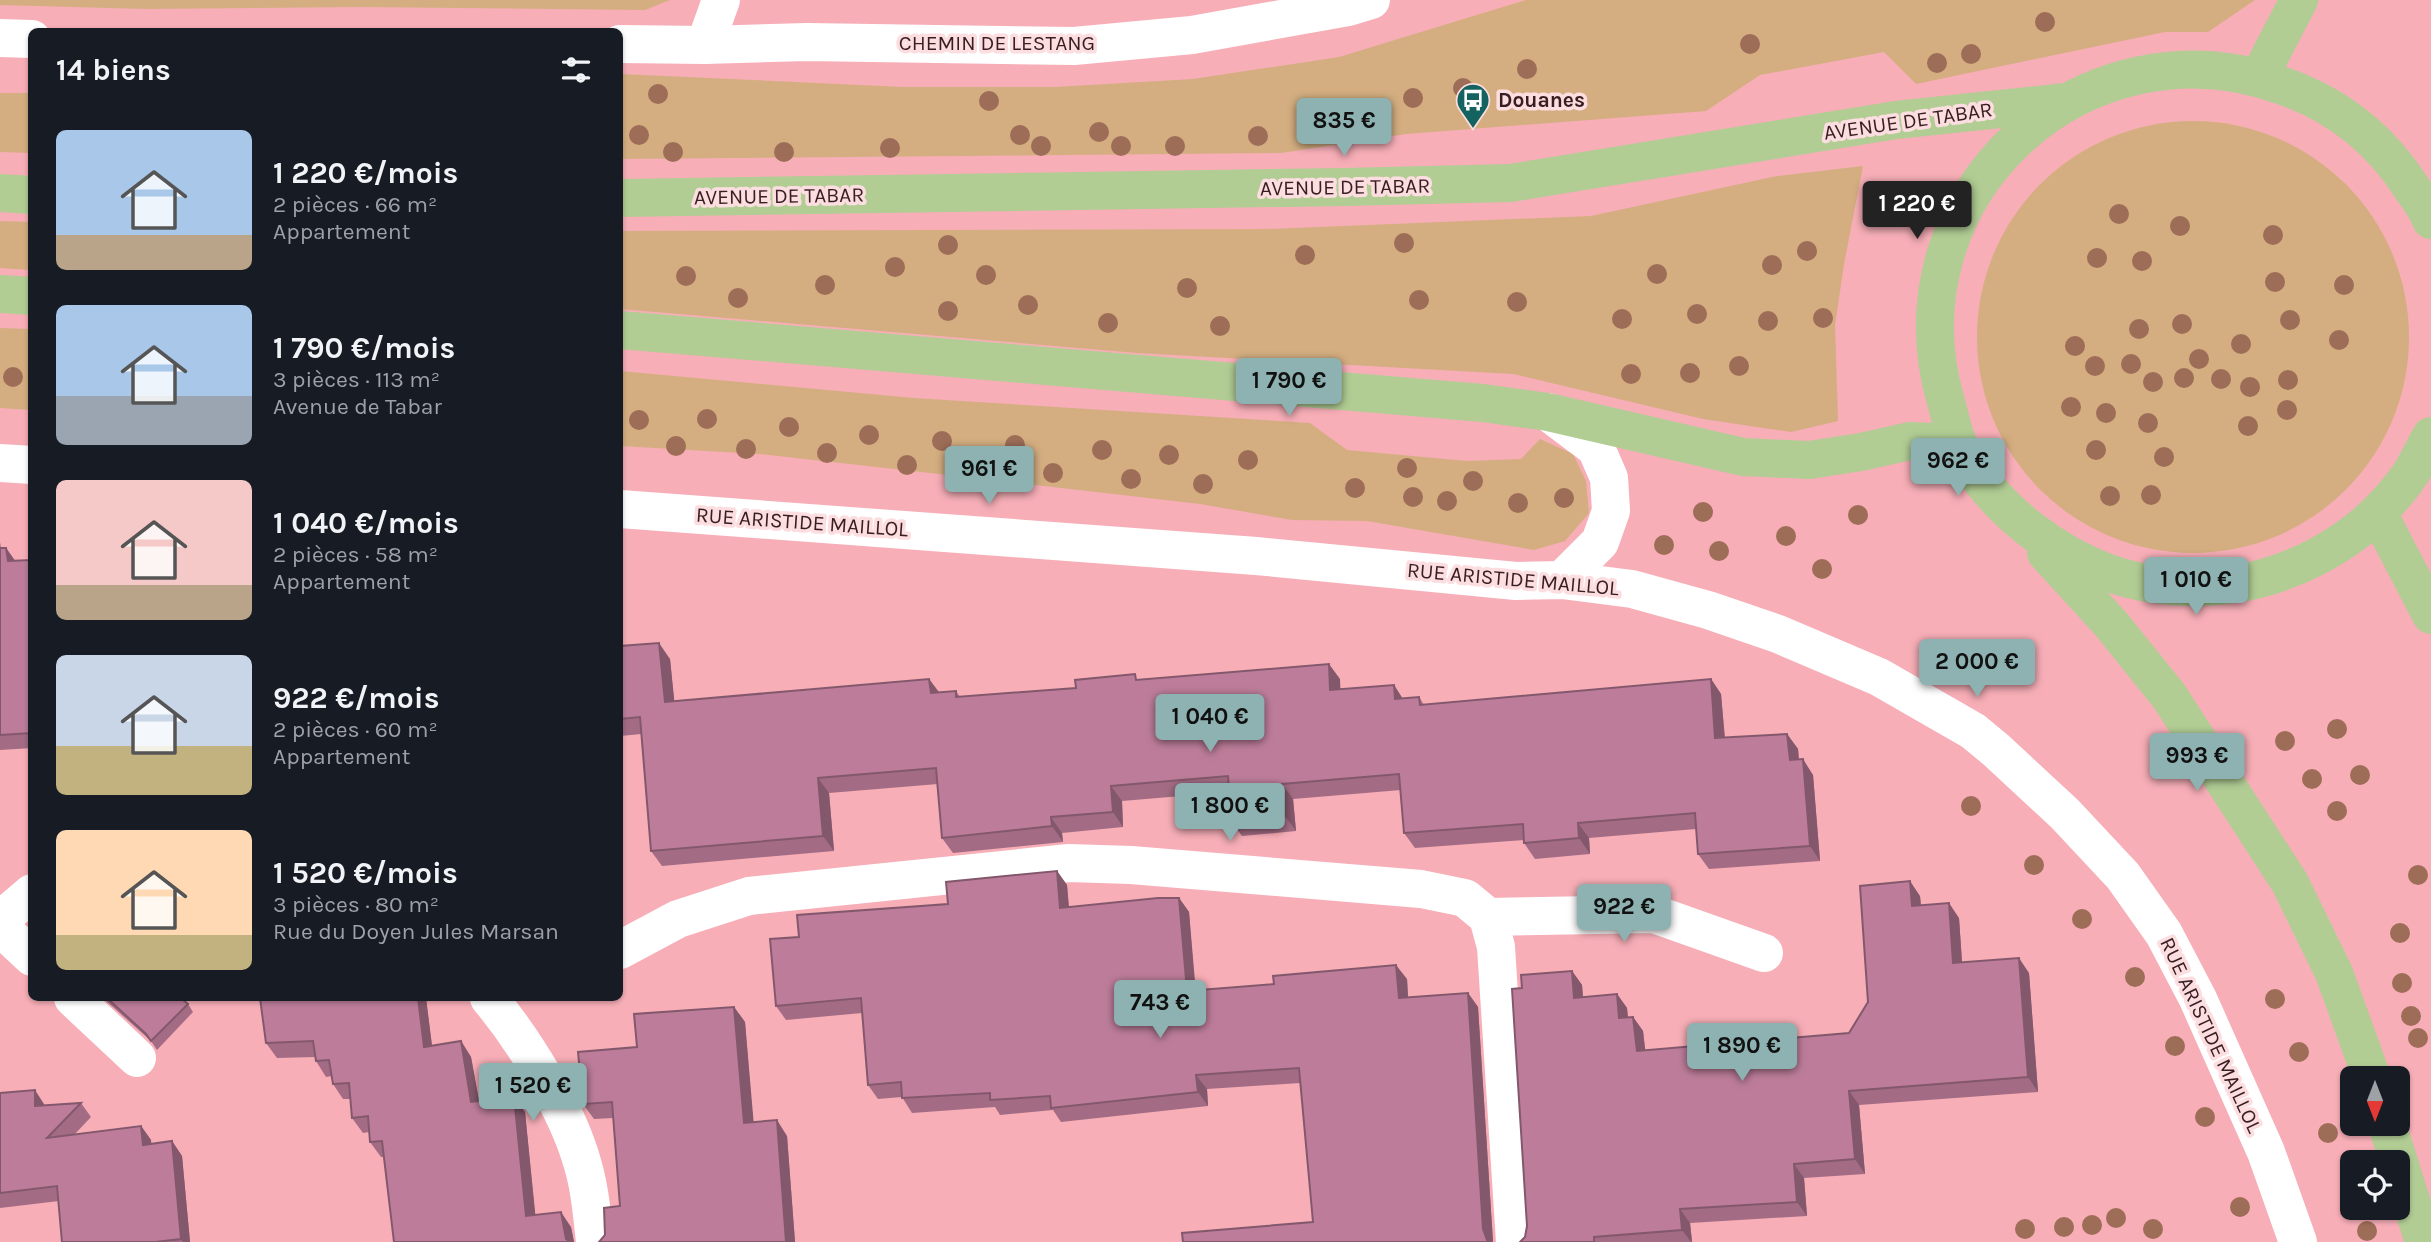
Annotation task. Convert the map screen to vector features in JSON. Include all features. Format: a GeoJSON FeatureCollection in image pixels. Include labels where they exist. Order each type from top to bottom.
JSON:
{"type":"FeatureCollection","features":[{"type":"Feature","properties":{"kind":"main road"},"geometry":{"type":"LineString","coordinates":[[2259,77],[2299,0]]}},
{"type":"Feature","properties":{"kind":"main road"},"geometry":{"type":"LineString","coordinates":[[2368,1066],[2334,973],[2290,883],[2169,696],[2111,624],[1976,474],[1957,443],[1937,371],[1934,307],[1946,246],[1974,188],[2014,140],[2065,102],[2128,77],[2193,68],[2259,77],[2312,96],[2359,127],[2398,166],[2431,220]]}},
{"type":"Feature","properties":{"kind":"main road","name":"AVENUE DE TABAR"},"geometry":{"type":"LineString","coordinates":[[623,198],[1510,183],[1896,120],[2065,102]]}},
{"type":"Feature","properties":{"kind":"main road"},"geometry":{"type":"LineString","coordinates":[[0,193],[28,195]]}},
{"type":"Feature","properties":{"kind":"main road"},"geometry":{"type":"LineString","coordinates":[[0,294],[28,296]]}},
{"type":"Feature","properties":{"kind":"main road"},"geometry":{"type":"LineString","coordinates":[[623,330],[1483,402],[1548,412],[1743,457],[1809,460],[1910,441],[1957,443]]}},
{"type":"Feature","properties":{"kind":"main road"},"geometry":{"type":"LineString","coordinates":[[2012,515],[2058,550],[2110,575],[2166,587],[2225,587],[2281,574],[2333,549],[2378,513],[2411,473],[2431,436]]}},
{"type":"Feature","properties":{"kind":"main road"},"geometry":{"type":"LineString","coordinates":[[2378,513],[2431,615]]}},
{"type":"Feature","properties":{"kind":"main road"},"geometry":{"type":"LineString","coordinates":[[2390,1136],[2424,1242]]}},
{"type":"Feature","properties":{"kind":"street"},"geometry":{"type":"LineString","coordinates":[[705,45],[721,0]]}},
{"type":"Feature","properties":{"kind":"street","name":"CHEMIN DE LESTANG"},"geometry":{"type":"LineString","coordinates":[[623,44],[807,42],[1074,46],[1192,35],[1371,0]]}},
{"type":"Feature","properties":{"kind":"street"},"geometry":{"type":"LineString","coordinates":[[0,38],[28,39]]}},
{"type":"Feature","properties":{"kind":"street"},"geometry":{"type":"LineString","coordinates":[[1548,412],[1596,448],[1609,478],[1611,511],[1600,542],[1562,580]]}},
{"type":"Feature","properties":{"kind":"street"},"geometry":{"type":"LineString","coordinates":[[0,463],[28,465]]}},
{"type":"Feature","properties":{"kind":"street","name":"RUE ARISTIDE MAILLOL"},"geometry":{"type":"LineString","coordinates":[[623,509],[1256,556],[1516,581],[1562,580],[1632,589],[1708,610],[1778,634],[1879,677],[1973,731],[2065,814],[2123,876],[2164,934],[2198,999],[2266,1152],[2298,1242]]}},
{"type":"Feature","properties":{"kind":"street"},"geometry":{"type":"LineString","coordinates":[[623,948],[678,919],[749,896],[1069,863],[1131,865],[1421,889],[1465,898],[1488,917],[1496,947],[1515,1242]]}},
{"type":"Feature","properties":{"kind":"street"},"geometry":{"type":"LineString","coordinates":[[0,920],[28,896]]}},
{"type":"Feature","properties":{"kind":"street"},"geometry":{"type":"LineString","coordinates":[[1488,917],[1654,914],[1764,953]]}},
{"type":"Feature","properties":{"kind":"street"},"geometry":{"type":"LineString","coordinates":[[0,927],[28,953]]}},
{"type":"Feature","properties":{"kind":"street"},"geometry":{"type":"LineString","coordinates":[[76,1001],[136,1058]]}},
{"type":"Feature","properties":{"kind":"street"},"geometry":{"type":"LineString","coordinates":[[507,1003],[564,1118],[582,1161],[595,1242]]}},
{"type":"Feature","properties":{"kind":"shaded area"},"geometry":{"type":"Polygon","coordinates":[[[0,0],[670,0],[645,10],[359,7],[146,9],[0,5],[0,0]]]}},
{"type":"Feature","properties":{"kind":"shaded area"},"geometry":{"type":"Polygon","coordinates":[[[1526,0],[2255,0],[2208,32],[2165,32],[1916,84],[1884,52],[1760,75],[1706,111],[1406,134],[1281,153],[623,159],[623,74],[903,87],[1055,87],[1193,79],[1339,57],[1526,0]]]}},
{"type":"Feature","properties":{"kind":"shaded area"},"geometry":{"type":"Polygon","coordinates":[[[0,93],[28,93],[28,153],[0,152],[0,93]]]}},
{"type":"Feature","properties":{"kind":"shaded area"},"geometry":{"type":"Polygon","coordinates":[[[2193,121],[2235,125],[2276,138],[2313,158],[2346,184],[2372,217],[2392,254],[2405,295],[2409,337],[2405,379],[2392,420],[2372,457],[2346,490],[2313,516],[2276,536],[2235,549],[2193,553],[2151,549],[2110,536],[2073,516],[2040,490],[2014,457],[1994,420],[1981,379],[1977,337],[1981,295],[1994,254],[2014,217],[2040,184],[2073,158],[2110,138],[2151,125],[2193,121]]]}},
{"type":"Feature","properties":{"kind":"shaded area"},"geometry":{"type":"Polygon","coordinates":[[[1863,166],[1835,325],[1838,421],[1791,432],[1703,419],[1513,374],[1137,353],[623,309],[623,231],[1267,229],[1591,216],[1777,176],[1863,166]]]}},
{"type":"Feature","properties":{"kind":"shaded area"},"geometry":{"type":"Polygon","coordinates":[[[0,221],[28,222],[28,270],[0,268],[0,221]]]}},
{"type":"Feature","properties":{"kind":"shaded area"},"geometry":{"type":"Polygon","coordinates":[[[0,328],[28,329],[28,410],[0,408],[0,328]]]}},
{"type":"Feature","properties":{"kind":"shaded area"},"geometry":{"type":"Polygon","coordinates":[[[623,371],[914,398],[1310,423],[1347,450],[1467,461],[1521,459],[1540,439],[1573,454],[1586,481],[1589,513],[1565,541],[1534,550],[1367,521],[1292,520],[1200,504],[759,454],[623,446],[623,371]]]}},
{"type":"Feature","properties":{"kind":"building"},"geometry":{"type":"Polygon","coordinates":[[[0,548],[6,548],[8,561],[28,560],[28,733],[0,735],[0,548]]]}},
{"type":"Feature","properties":{"kind":"building"},"geometry":{"type":"Polygon","coordinates":[[[659,643],[665,702],[929,679],[931,693],[956,691],[956,697],[1076,688],[1075,680],[1135,674],[1136,680],[1329,664],[1330,690],[1394,685],[1395,699],[1419,697],[1420,705],[1711,679],[1715,738],[1787,734],[1790,760],[1803,759],[1810,846],[1698,854],[1695,813],[1578,823],[1579,838],[1524,843],[1523,824],[1404,833],[1399,774],[1282,784],[1285,816],[1231,821],[1228,776],[1111,786],[1113,812],[1051,817],[1052,826],[942,838],[936,768],[818,778],[823,836],[651,851],[640,717],[623,719],[623,646],[659,643]]]}},
{"type":"Feature","properties":{"kind":"building"},"geometry":{"type":"Polygon","coordinates":[[[1057,871],[1060,908],[1179,898],[1187,991],[1274,984],[1273,976],[1396,965],[1399,998],[1468,993],[1483,1229],[1489,1242],[1183,1242],[1182,1233],[1313,1222],[1299,1068],[1196,1075],[1198,1092],[1051,1108],[1050,1096],[990,1100],[990,1093],[902,1098],[901,1082],[868,1085],[861,998],[776,1006],[770,939],[799,937],[797,915],[948,904],[946,882],[1057,871]]]}},
{"type":"Feature","properties":{"kind":"building"},"geometry":{"type":"Polygon","coordinates":[[[1910,881],[1912,906],[1949,903],[1953,963],[2019,958],[2028,1077],[1849,1091],[1855,1159],[1794,1164],[1797,1202],[1680,1209],[1682,1230],[1594,1237],[1594,1242],[1520,1242],[1525,1237],[1527,1226],[1512,989],[1522,988],[1521,975],[1572,971],[1574,998],[1617,994],[1619,1018],[1633,1017],[1637,1051],[1849,1033],[1868,1002],[1860,886],[1910,881]]]}},
{"type":"Feature","properties":{"kind":"building"},"geometry":{"type":"Polygon","coordinates":[[[110,1001],[184,1001],[188,1004],[151,1041],[110,1001]]]}},
{"type":"Feature","properties":{"kind":"building"},"geometry":{"type":"Polygon","coordinates":[[[260,1001],[418,1001],[424,1047],[461,1041],[471,1102],[514,1097],[526,1216],[561,1212],[566,1239],[570,1242],[394,1242],[382,1141],[370,1142],[368,1116],[352,1118],[349,1083],[333,1084],[329,1060],[316,1061],[313,1041],[266,1043],[260,1001]]]}},
{"type":"Feature","properties":{"kind":"building"},"geometry":{"type":"Polygon","coordinates":[[[734,1007],[744,1123],[777,1120],[786,1242],[599,1242],[605,1235],[604,1208],[620,1206],[612,1102],[583,1104],[578,1052],[637,1047],[634,1014],[734,1007]]]}},
{"type":"Feature","properties":{"kind":"building"},"geometry":{"type":"Polygon","coordinates":[[[35,1090],[35,1106],[81,1103],[47,1138],[141,1126],[143,1145],[172,1141],[181,1239],[155,1242],[62,1242],[57,1186],[0,1193],[0,1093],[35,1090]]]}},
{"type":"Feature","properties":{"kind":"place","name":"Douanes"},"geometry":{"type":"Point","coordinates":[1473,130]}}]}
